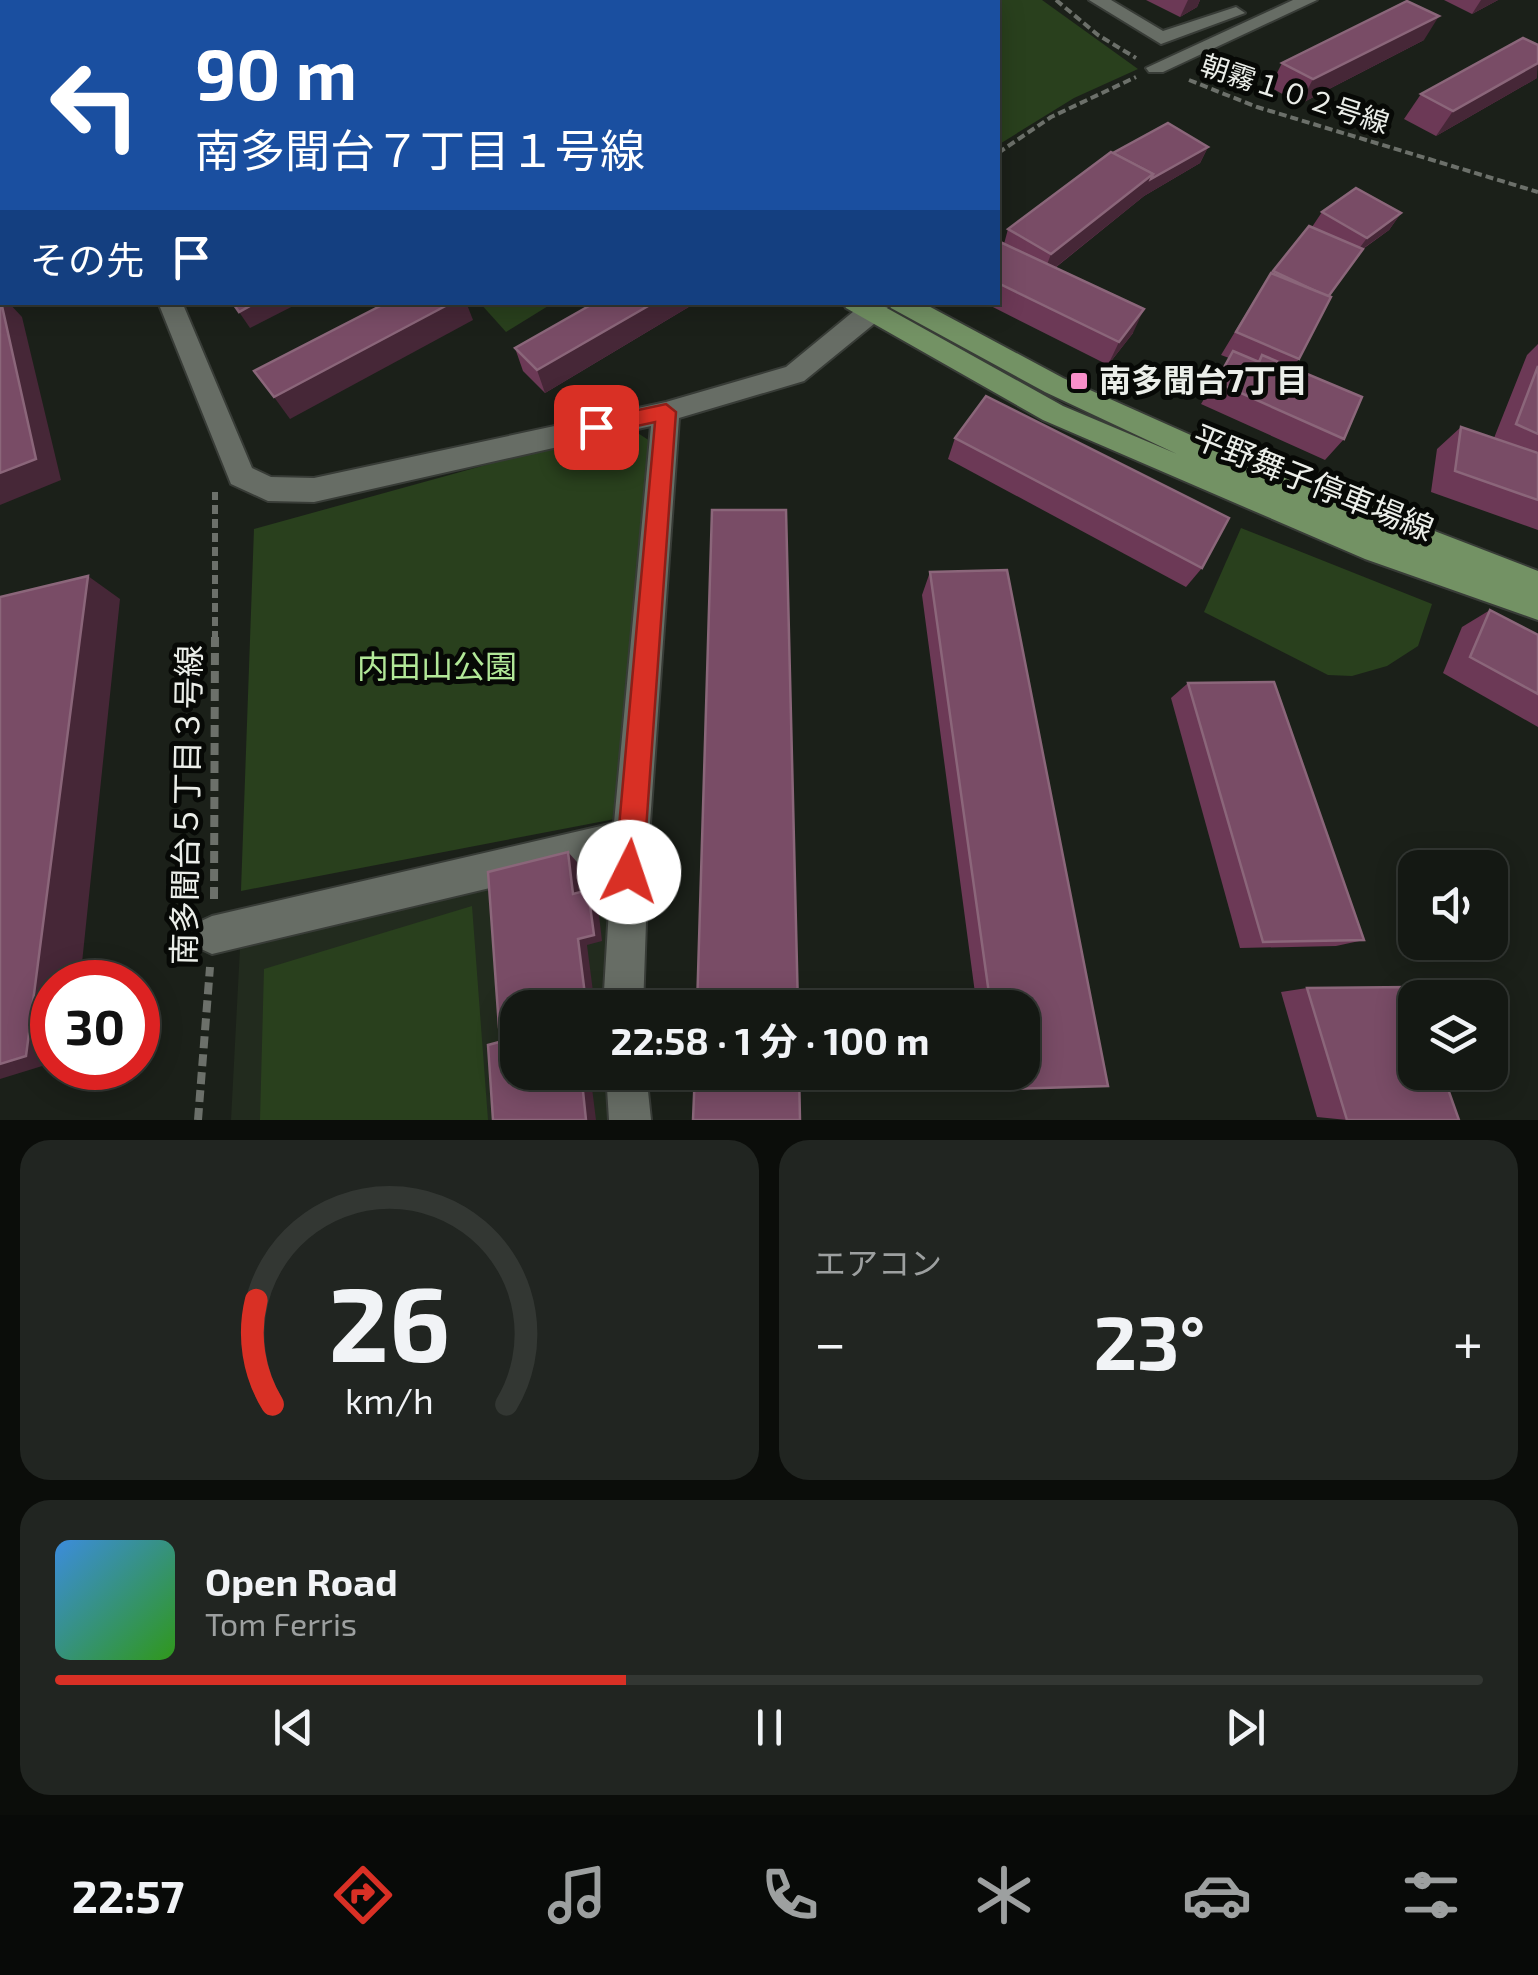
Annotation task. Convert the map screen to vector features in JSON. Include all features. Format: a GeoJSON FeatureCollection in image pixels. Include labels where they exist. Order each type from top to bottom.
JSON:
{"type":"FeatureCollection","features":[{"type":"Feature","properties":{"kind":"main road","name":"平野舞子停車場線"},"geometry":{"type":"LineString","coordinates":[[905,305],[970,344],[1115,414],[1349,515],[1538,584]]}},
{"type":"Feature","properties":{"kind":"main road","name":"平野舞子停車場線"},"geometry":{"type":"LineString","coordinates":[[868,306],[1053,413],[1376,550],[1538,606]]}},
{"type":"Feature","properties":{"kind":"street"},"geometry":{"type":"LineString","coordinates":[[1098,0],[1161,38],[1249,7],[1308,0]]}},
{"type":"Feature","properties":{"kind":"street"},"geometry":{"type":"LineString","coordinates":[[1156,68],[1249,7]]}},
{"type":"Feature","properties":{"kind":"street"},"geometry":{"type":"LineString","coordinates":[[171,305],[241,476],[268,488],[314,490],[666,412],[795,374],[868,306]]}},
{"type":"Feature","properties":{"kind":"street"},"geometry":{"type":"LineString","coordinates":[[624,990],[631,838],[666,412]]}},
{"type":"Feature","properties":{"kind":"street"},"geometry":{"type":"LineString","coordinates":[[212,935],[631,838]]}},
{"type":"Feature","properties":{"kind":"street"},"geometry":{"type":"LineString","coordinates":[[628,1090],[630,1120]]}},
{"type":"Feature","properties":{"kind":"path","name":"朝霧１０２号線"},"geometry":{"type":"LineString","coordinates":[[1056,0],[1098,35],[1156,68],[1257,107],[1538,192]]}},
{"type":"Feature","properties":{"kind":"path"},"geometry":{"type":"LineString","coordinates":[[1000,152],[1051,117],[1156,68]]}},
{"type":"Feature","properties":{"kind":"path","name":"南多聞台５丁目３号線"},"geometry":{"type":"LineString","coordinates":[[198,1120],[212,935],[215,490]]}},
{"type":"Feature","properties":{"kind":"shaded area"},"geometry":{"type":"Polygon","coordinates":[[[601,845],[616,879],[607,990],[500,990],[500,1090],[613,1090],[617,1120],[231,1120],[241,929],[601,845]]]}},
{"type":"Feature","properties":{"kind":"green space"},"geometry":{"type":"Polygon","coordinates":[[[1000,0],[1042,0],[1138,69],[1074,98],[1000,144],[1000,0]]]}},
{"type":"Feature","properties":{"kind":"green space"},"geometry":{"type":"Polygon","coordinates":[[[482,305],[550,305],[506,332],[482,305]]]}},
{"type":"Feature","properties":{"kind":"green space","name":"内田山公園"},"geometry":{"type":"Polygon","coordinates":[[[627,426],[650,441],[615,819],[241,891],[254,529],[627,426]]]}},
{"type":"Feature","properties":{"kind":"green space"},"geometry":{"type":"Polygon","coordinates":[[[1241,528],[1432,604],[1418,646],[1387,666],[1352,676],[1328,675],[1204,612],[1241,528]]]}},
{"type":"Feature","properties":{"kind":"green space"},"geometry":{"type":"Polygon","coordinates":[[[472,906],[488,1120],[260,1120],[264,969],[472,906]]]}},
{"type":"Feature","properties":{"kind":"building"},"geometry":{"type":"Polygon","coordinates":[[[1407,1],[1439,16],[1313,79],[1282,63],[1407,1]]]}},
{"type":"Feature","properties":{"kind":"building"},"geometry":{"type":"Polygon","coordinates":[[[1523,38],[1538,45],[1538,63],[1453,111],[1421,94],[1523,38]]]}},
{"type":"Feature","properties":{"kind":"building"},"geometry":{"type":"Polygon","coordinates":[[[1168,123],[1208,147],[1151,179],[1153,174],[1113,153],[1168,123]]]}},
{"type":"Feature","properties":{"kind":"building"},"geometry":{"type":"Polygon","coordinates":[[[1111,152],[1153,174],[1051,254],[1008,229],[1111,152]]]}},
{"type":"Feature","properties":{"kind":"building"},"geometry":{"type":"Polygon","coordinates":[[[1356,188],[1401,213],[1367,238],[1322,212],[1356,188]]]}},
{"type":"Feature","properties":{"kind":"building"},"geometry":{"type":"Polygon","coordinates":[[[1309,226],[1363,249],[1328,297],[1273,271],[1309,226]]]}},
{"type":"Feature","properties":{"kind":"building"},"geometry":{"type":"Polygon","coordinates":[[[1000,242],[1144,309],[1119,342],[1000,284],[1000,242]]]}},
{"type":"Feature","properties":{"kind":"building"},"geometry":{"type":"Polygon","coordinates":[[[1271,273],[1331,297],[1299,359],[1236,332],[1271,273]]]}},
{"type":"Feature","properties":{"kind":"building"},"geometry":{"type":"Polygon","coordinates":[[[0,305],[2,305],[36,459],[0,473],[0,305]]]}},
{"type":"Feature","properties":{"kind":"building"},"geometry":{"type":"Polygon","coordinates":[[[382,305],[447,305],[274,397],[254,371],[382,305]]]}},
{"type":"Feature","properties":{"kind":"building"},"geometry":{"type":"Polygon","coordinates":[[[591,305],[650,305],[537,370],[515,348],[591,305]]]}},
{"type":"Feature","properties":{"kind":"building"},"geometry":{"type":"Polygon","coordinates":[[[1233,351],[1259,362],[1262,355],[1362,397],[1344,439],[1216,382],[1233,351]]]}},
{"type":"Feature","properties":{"kind":"building"},"geometry":{"type":"Polygon","coordinates":[[[1538,366],[1538,434],[1516,424],[1538,366]]]}},
{"type":"Feature","properties":{"kind":"building"},"geometry":{"type":"Polygon","coordinates":[[[986,396],[1229,518],[1202,568],[955,438],[986,396]]]}},
{"type":"Feature","properties":{"kind":"building"},"geometry":{"type":"Polygon","coordinates":[[[1461,427],[1538,453],[1538,500],[1455,471],[1461,427]]]}},
{"type":"Feature","properties":{"kind":"building"},"geometry":{"type":"Polygon","coordinates":[[[712,510],[786,510],[798,990],[698,990],[712,510]]]}},
{"type":"Feature","properties":{"kind":"building"},"geometry":{"type":"Polygon","coordinates":[[[1007,570],[1108,1086],[1040,1088],[1040,990],[988,990],[930,572],[1007,570]]]}},
{"type":"Feature","properties":{"kind":"building"},"geometry":{"type":"Polygon","coordinates":[[[88,576],[38,960],[30,960],[26,1056],[0,1064],[0,597],[88,576]]]}},
{"type":"Feature","properties":{"kind":"building"},"geometry":{"type":"Polygon","coordinates":[[[1490,610],[1538,635],[1538,694],[1470,657],[1490,610]]]}},
{"type":"Feature","properties":{"kind":"building"},"geometry":{"type":"Polygon","coordinates":[[[1274,682],[1364,940],[1263,942],[1188,683],[1274,682]]]}},
{"type":"Feature","properties":{"kind":"building"},"geometry":{"type":"Polygon","coordinates":[[[568,852],[573,894],[588,890],[594,935],[578,939],[584,990],[500,990],[499,1027],[488,872],[568,852]]]}},
{"type":"Feature","properties":{"kind":"building"},"geometry":{"type":"Polygon","coordinates":[[[1398,987],[1398,1090],[1448,1090],[1459,1120],[1347,1120],[1307,988],[1398,987]]]}},
{"type":"Feature","properties":{"kind":"building"},"geometry":{"type":"Polygon","coordinates":[[[500,1042],[500,1090],[583,1090],[586,1120],[493,1120],[488,1045],[500,1042]]]}},
{"type":"Feature","properties":{"kind":"building"},"geometry":{"type":"Polygon","coordinates":[[[694,1090],[799,1090],[800,1120],[693,1120],[694,1090]]]}},
{"type":"Feature","properties":{"kind":"place","name":"南多聞台7丁目"},"geometry":{"type":"Point","coordinates":[1079,381]}},
{"type":"Feature","properties":{"kind":"route"},"geometry":{"type":"LineString","coordinates":[[596,427],[666,412],[629,872]]}}]}
